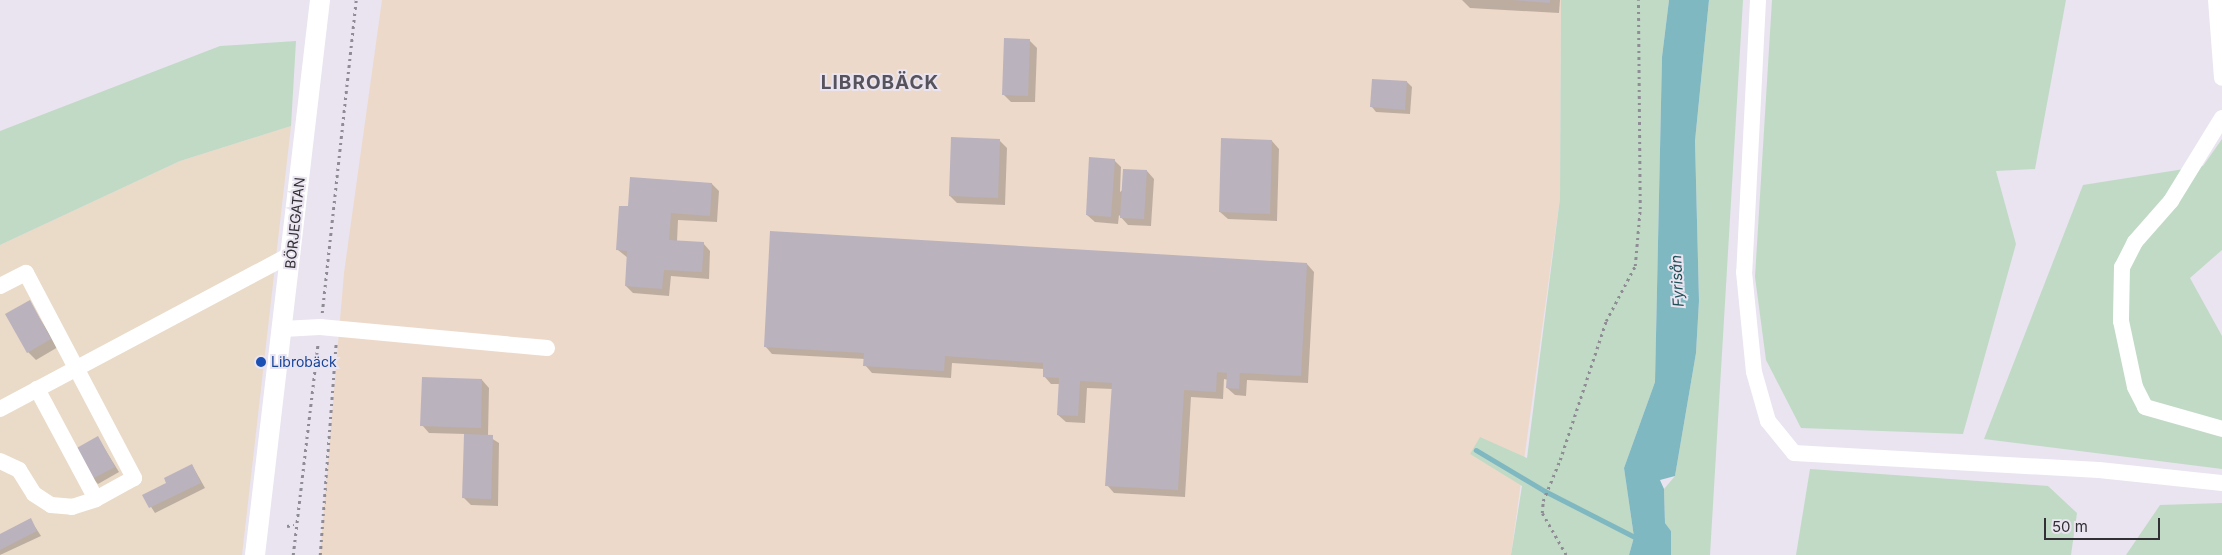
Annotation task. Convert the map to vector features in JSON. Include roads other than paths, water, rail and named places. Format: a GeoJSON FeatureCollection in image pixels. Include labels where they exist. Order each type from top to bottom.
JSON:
{"type":"FeatureCollection","features":[{"type":"Feature","properties":{"kind":"main road","name":"BÖRJEGATAN"},"geometry":{"type":"LineString","coordinates":[[255,555],[292,254],[320,0]]}},
{"type":"Feature","properties":{"kind":"main road","name":"BÖRJEGATAN"},"geometry":{"type":"LineString","coordinates":[[267,555],[268,446]]}},
{"type":"Feature","properties":{"kind":"lane"},"geometry":{"type":"LineString","coordinates":[[1758,0],[1744,272],[1754,372],[1768,421],[1794,453],[2099,470],[2222,482]]}},
{"type":"Feature","properties":{"kind":"lane"},"geometry":{"type":"LineString","coordinates":[[2216,0],[2222,78]]}},
{"type":"Feature","properties":{"kind":"lane"},"geometry":{"type":"LineString","coordinates":[[2222,118],[2171,200],[2135,242],[2122,267],[2121,321],[2135,387],[2145,407],[2222,429]]}},
{"type":"Feature","properties":{"kind":"lane"},"geometry":{"type":"LineString","coordinates":[[0,409],[292,254]]}},
{"type":"Feature","properties":{"kind":"lane"},"geometry":{"type":"LineString","coordinates":[[0,286],[26,273],[134,478],[96,499],[72,507],[51,504],[34,494],[19,470],[0,461]]}},
{"type":"Feature","properties":{"kind":"lane"},"geometry":{"type":"LineString","coordinates":[[283,329],[320,327],[547,348]]}},
{"type":"Feature","properties":{"kind":"lane"},"geometry":{"type":"LineString","coordinates":[[37,389],[96,499]]}},
{"type":"Feature","properties":{"kind":"water","name":"Fyrisån"},"geometry":{"type":"Polygon","coordinates":[[[1669,0],[1709,0],[1695,141],[1699,301],[1696,353],[1675,476],[1660,480],[1664,489],[1665,523],[1671,531],[1671,555],[1629,555],[1634,537],[1624,468],[1655,382],[1662,57],[1669,0]]]}},
{"type":"Feature","properties":{"kind":"waterway"},"geometry":{"type":"LineString","coordinates":[[1476,450],[1545,491],[1639,539]]}},
{"type":"Feature","properties":{"kind":"place","name":"Librobäck"},"geometry":{"type":"Point","coordinates":[261,362]}},
{"type":"Feature","properties":{"kind":"district","name":"LIBROBÄCK"},"geometry":{"type":"Point","coordinates":[880,83]}}]}
